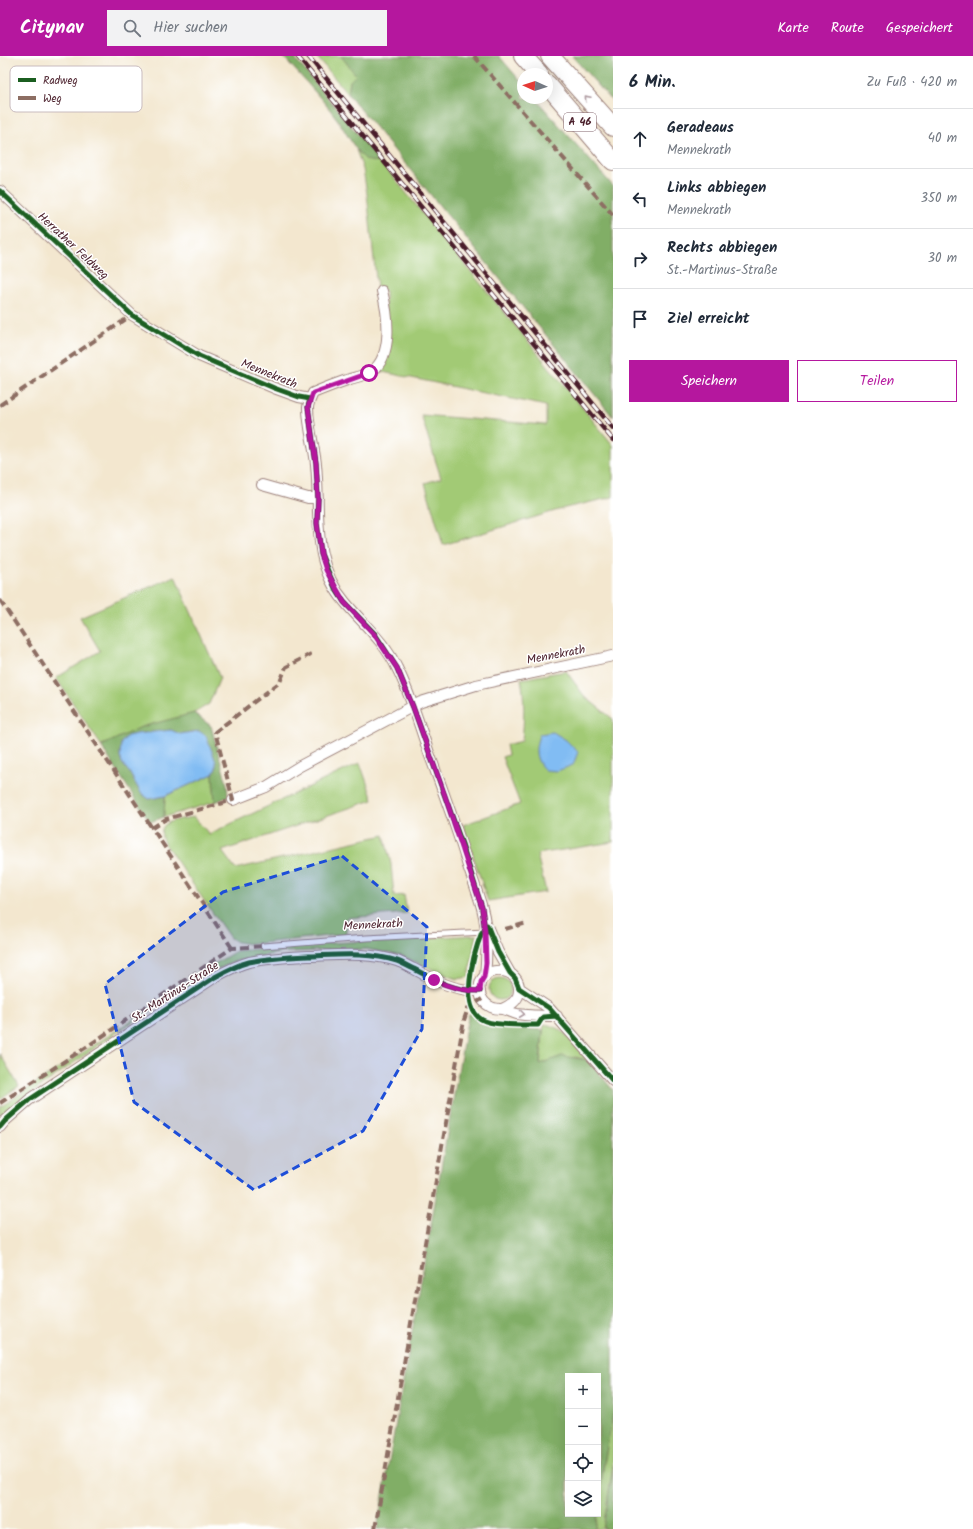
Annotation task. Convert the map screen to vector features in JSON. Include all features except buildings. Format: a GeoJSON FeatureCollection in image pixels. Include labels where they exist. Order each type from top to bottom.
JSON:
{"type":"FeatureCollection","features":[{"type":"Feature","properties":{"kind":"highway"},"geometry":{"type":"LineString","coordinates":[[523,56],[534,68]]}},
{"type":"Feature","properties":{"kind":"highway","name":"A 46"},"geometry":{"type":"LineString","coordinates":[[550,56],[613,127]]}},
{"type":"Feature","properties":{"kind":"highway","name":"A 46"},"geometry":{"type":"LineString","coordinates":[[553,91],[613,161]]}},
{"type":"Feature","properties":{"kind":"street","name":"Herrather Feldweg"},"geometry":{"type":"LineString","coordinates":[[0,191],[132,315]]}},
{"type":"Feature","properties":{"kind":"street","name":"Mennekrath"},"geometry":{"type":"LineString","coordinates":[[382,291],[386,310],[387,329],[384,354],[378,366],[369,373],[313,393],[310,399],[308,407],[316,463],[318,541],[326,570],[344,602],[387,650],[397,668],[413,707],[462,844],[484,917],[498,952],[510,973]]}},
{"type":"Feature","properties":{"kind":"street","name":"Mennekrath"},"geometry":{"type":"LineString","coordinates":[[132,315],[199,356],[274,388],[298,397],[310,399]]}},
{"type":"Feature","properties":{"kind":"street"},"geometry":{"type":"LineString","coordinates":[[262,485],[308,498],[318,498]]}},
{"type":"Feature","properties":{"kind":"street","name":"Mennekrath"},"geometry":{"type":"LineString","coordinates":[[233,800],[266,787],[306,763],[435,696],[476,685],[613,656]]}},
{"type":"Feature","properties":{"kind":"street","name":"Mennekrath"},"geometry":{"type":"LineString","coordinates":[[484,917],[486,963],[484,977]]}},
{"type":"Feature","properties":{"kind":"street","name":"St.-Martinus-Straße"},"geometry":{"type":"LineString","coordinates":[[0,1127],[29,1100],[202,985],[236,966],[249,962],[286,957],[326,955],[357,954],[377,956],[399,962],[451,988],[480,991]]}},
{"type":"Feature","properties":{"kind":"street"},"geometry":{"type":"LineString","coordinates":[[557,1016],[517,1014],[491,1007],[482,999],[480,991],[481,982],[489,973],[499,970],[510,973],[519,988],[549,1008],[557,1016],[613,1081]]}},
{"type":"Feature","properties":{"kind":"street"},"geometry":{"type":"LineString","coordinates":[[502,1009],[513,1003],[518,994],[519,988]]}},
{"type":"Feature","properties":{"kind":"lane","name":"Mennekrath"},"geometry":{"type":"LineString","coordinates":[[263,946],[366,938],[485,932]]}},
{"type":"Feature","properties":{"kind":"highlighted area"},"geometry":{"type":"Polygon","coordinates":[[[342,856],[427,927],[422,1029],[363,1131],[254,1190],[134,1102],[105,984],[223,892],[342,856]]]}},
{"type":"Feature","properties":{"kind":"green space"},"geometry":{"type":"Polygon","coordinates":[[[283,56],[293,56],[380,161],[369,161],[360,154],[331,111],[283,56]]]}},
{"type":"Feature","properties":{"kind":"green space"},"geometry":{"type":"Polygon","coordinates":[[[316,56],[341,56],[357,75],[350,81],[348,94],[316,56]]]}},
{"type":"Feature","properties":{"kind":"green space"},"geometry":{"type":"Polygon","coordinates":[[[341,56],[499,56],[517,77],[517,104],[540,104],[613,186],[613,417],[348,94],[350,81],[356,75],[341,56]]]}},
{"type":"Feature","properties":{"kind":"green space"},"geometry":{"type":"Polygon","coordinates":[[[572,56],[613,56],[613,102],[572,56]]]}},
{"type":"Feature","properties":{"kind":"green space"},"geometry":{"type":"Polygon","coordinates":[[[356,150],[366,159],[380,161],[613,445],[613,497],[565,508],[443,545],[425,483],[441,478],[421,415],[546,425],[546,406],[378,371],[386,358],[385,290],[377,288],[367,194],[363,169],[356,150]]]}},
{"type":"Feature","properties":{"kind":"green space"},"geometry":{"type":"Polygon","coordinates":[[[175,576],[220,678],[209,704],[194,713],[101,745],[56,678],[100,651],[80,617],[175,576]]]}},
{"type":"Feature","properties":{"kind":"green space"},"geometry":{"type":"Polygon","coordinates":[[[566,671],[585,697],[613,719],[613,842],[537,854],[546,892],[488,901],[463,825],[520,804],[502,757],[508,755],[506,745],[522,741],[524,710],[521,679],[566,671]]]}},
{"type":"Feature","properties":{"kind":"green space"},"geometry":{"type":"Polygon","coordinates":[[[194,713],[211,726],[227,784],[228,797],[215,802],[213,774],[216,768],[195,731],[180,734],[171,730],[127,736],[121,743],[120,756],[122,763],[141,793],[149,799],[165,796],[164,817],[150,822],[101,746],[141,727],[194,713]]]}},
{"type":"Feature","properties":{"kind":"green space"},"geometry":{"type":"Polygon","coordinates":[[[360,763],[373,800],[222,851],[235,869],[384,835],[391,864],[394,896],[404,895],[407,913],[346,918],[346,934],[252,944],[237,942],[230,938],[163,841],[161,834],[162,828],[175,820],[194,817],[209,834],[360,763]]]}},
{"type":"Feature","properties":{"kind":"green space"},"geometry":{"type":"Polygon","coordinates":[[[213,774],[215,802],[164,817],[165,796],[213,774]]]}},
{"type":"Feature","properties":{"kind":"green space"},"geometry":{"type":"Polygon","coordinates":[[[476,935],[469,977],[458,979],[402,956],[367,949],[284,952],[236,961],[212,972],[126,1026],[17,1103],[0,1120],[0,1107],[182,987],[201,972],[236,951],[315,944],[476,935]]]}},
{"type":"Feature","properties":{"kind":"green space"},"geometry":{"type":"Polygon","coordinates":[[[500,978],[508,981],[511,989],[508,997],[500,1000],[492,997],[489,989],[492,981],[500,978]]]}},
{"type":"Feature","properties":{"kind":"green space"},"geometry":{"type":"Polygon","coordinates":[[[471,1013],[479,1023],[488,1026],[543,1030],[540,1064],[562,1056],[588,1060],[613,1090],[613,1414],[601,1485],[601,1373],[565,1373],[565,1517],[597,1517],[595,1529],[377,1529],[469,1014],[471,1013]]]}},
{"type":"Feature","properties":{"kind":"green space"},"geometry":{"type":"Polygon","coordinates":[[[544,1024],[564,1033],[588,1060],[575,1057],[540,1065],[544,1024]]]}},
{"type":"Feature","properties":{"kind":"green space"},"geometry":{"type":"Polygon","coordinates":[[[0,1054],[19,1086],[0,1099],[0,1054]]]}},
{"type":"Feature","properties":{"kind":"green space"},"geometry":{"type":"Polygon","coordinates":[[[613,1414],[613,1466],[603,1529],[595,1529],[597,1517],[601,1517],[601,1484],[613,1414]]]}},
{"type":"Feature","properties":{"kind":"green space"},"geometry":{"type":"Polygon","coordinates":[[[613,1466],[613,1529],[603,1529],[613,1466]]]}},
{"type":"Feature","properties":{"kind":"water"},"geometry":{"type":"Polygon","coordinates":[[[171,730],[180,734],[199,731],[206,736],[216,762],[216,768],[213,774],[165,796],[149,799],[141,793],[122,763],[120,756],[121,743],[127,736],[171,730]]]}},
{"type":"Feature","properties":{"kind":"water"},"geometry":{"type":"Polygon","coordinates":[[[553,732],[566,740],[578,752],[573,765],[557,771],[545,770],[541,766],[536,753],[540,734],[553,732]]]}},
{"type":"Feature","properties":{"kind":"railway"},"geometry":{"type":"LineString","coordinates":[[297,56],[613,440]]}},
{"type":"Feature","properties":{"kind":"railway"},"geometry":{"type":"LineString","coordinates":[[308,56],[613,428]]}},
{"type":"Feature","properties":{"kind":"marked path"},"geometry":{"type":"LineString","coordinates":[[474,56],[613,215]]}},
{"type":"Feature","properties":{"kind":"marked path"},"geometry":{"type":"LineString","coordinates":[[0,405],[132,315]]}},
{"type":"Feature","properties":{"kind":"marked path"},"geometry":{"type":"LineString","coordinates":[[0,600],[152,828]]}},
{"type":"Feature","properties":{"kind":"marked path"},"geometry":{"type":"LineString","coordinates":[[232,948],[152,828],[166,819],[233,800],[215,732],[280,682],[286,667],[311,654]]}},
{"type":"Feature","properties":{"kind":"marked path"},"geometry":{"type":"LineString","coordinates":[[505,929],[527,923]]}},
{"type":"Feature","properties":{"kind":"marked path"},"geometry":{"type":"LineString","coordinates":[[0,1103],[88,1046],[232,948],[263,946]]}},
{"type":"Feature","properties":{"kind":"marked path"},"geometry":{"type":"LineString","coordinates":[[375,1529],[464,1020],[468,1008],[482,999]]}},
{"type":"Feature","properties":{"kind":"cycle path"},"geometry":{"type":"LineString","coordinates":[[0,191],[132,315],[199,356],[274,388],[299,397],[310,399],[308,407],[316,463],[318,498],[317,523],[321,554],[335,588],[344,602],[375,634],[397,668],[413,707],[462,844],[482,908],[485,932],[482,932],[472,966],[470,980],[472,1006],[477,1015],[485,1021],[497,1024],[538,1025],[543,1017],[557,1016]]}},
{"type":"Feature","properties":{"kind":"cycle path"},"geometry":{"type":"LineString","coordinates":[[487,925],[498,952],[510,973],[515,978],[519,988],[549,1008],[613,1081]]}},
{"type":"Feature","properties":{"kind":"cycle path"},"geometry":{"type":"LineString","coordinates":[[0,1127],[29,1100],[215,977],[245,963],[301,956],[376,956],[399,962],[454,987],[471,991],[480,991]]}},
{"type":"Feature","properties":{"kind":"route"},"geometry":{"type":"LineString","coordinates":[[369,373],[324,388],[313,393],[310,399],[308,407],[316,463],[318,541],[326,570],[335,588],[344,602],[361,619],[387,650],[397,668],[413,707],[445,796],[482,908],[484,917],[486,963],[480,991],[451,988],[434,980]]}}]}
